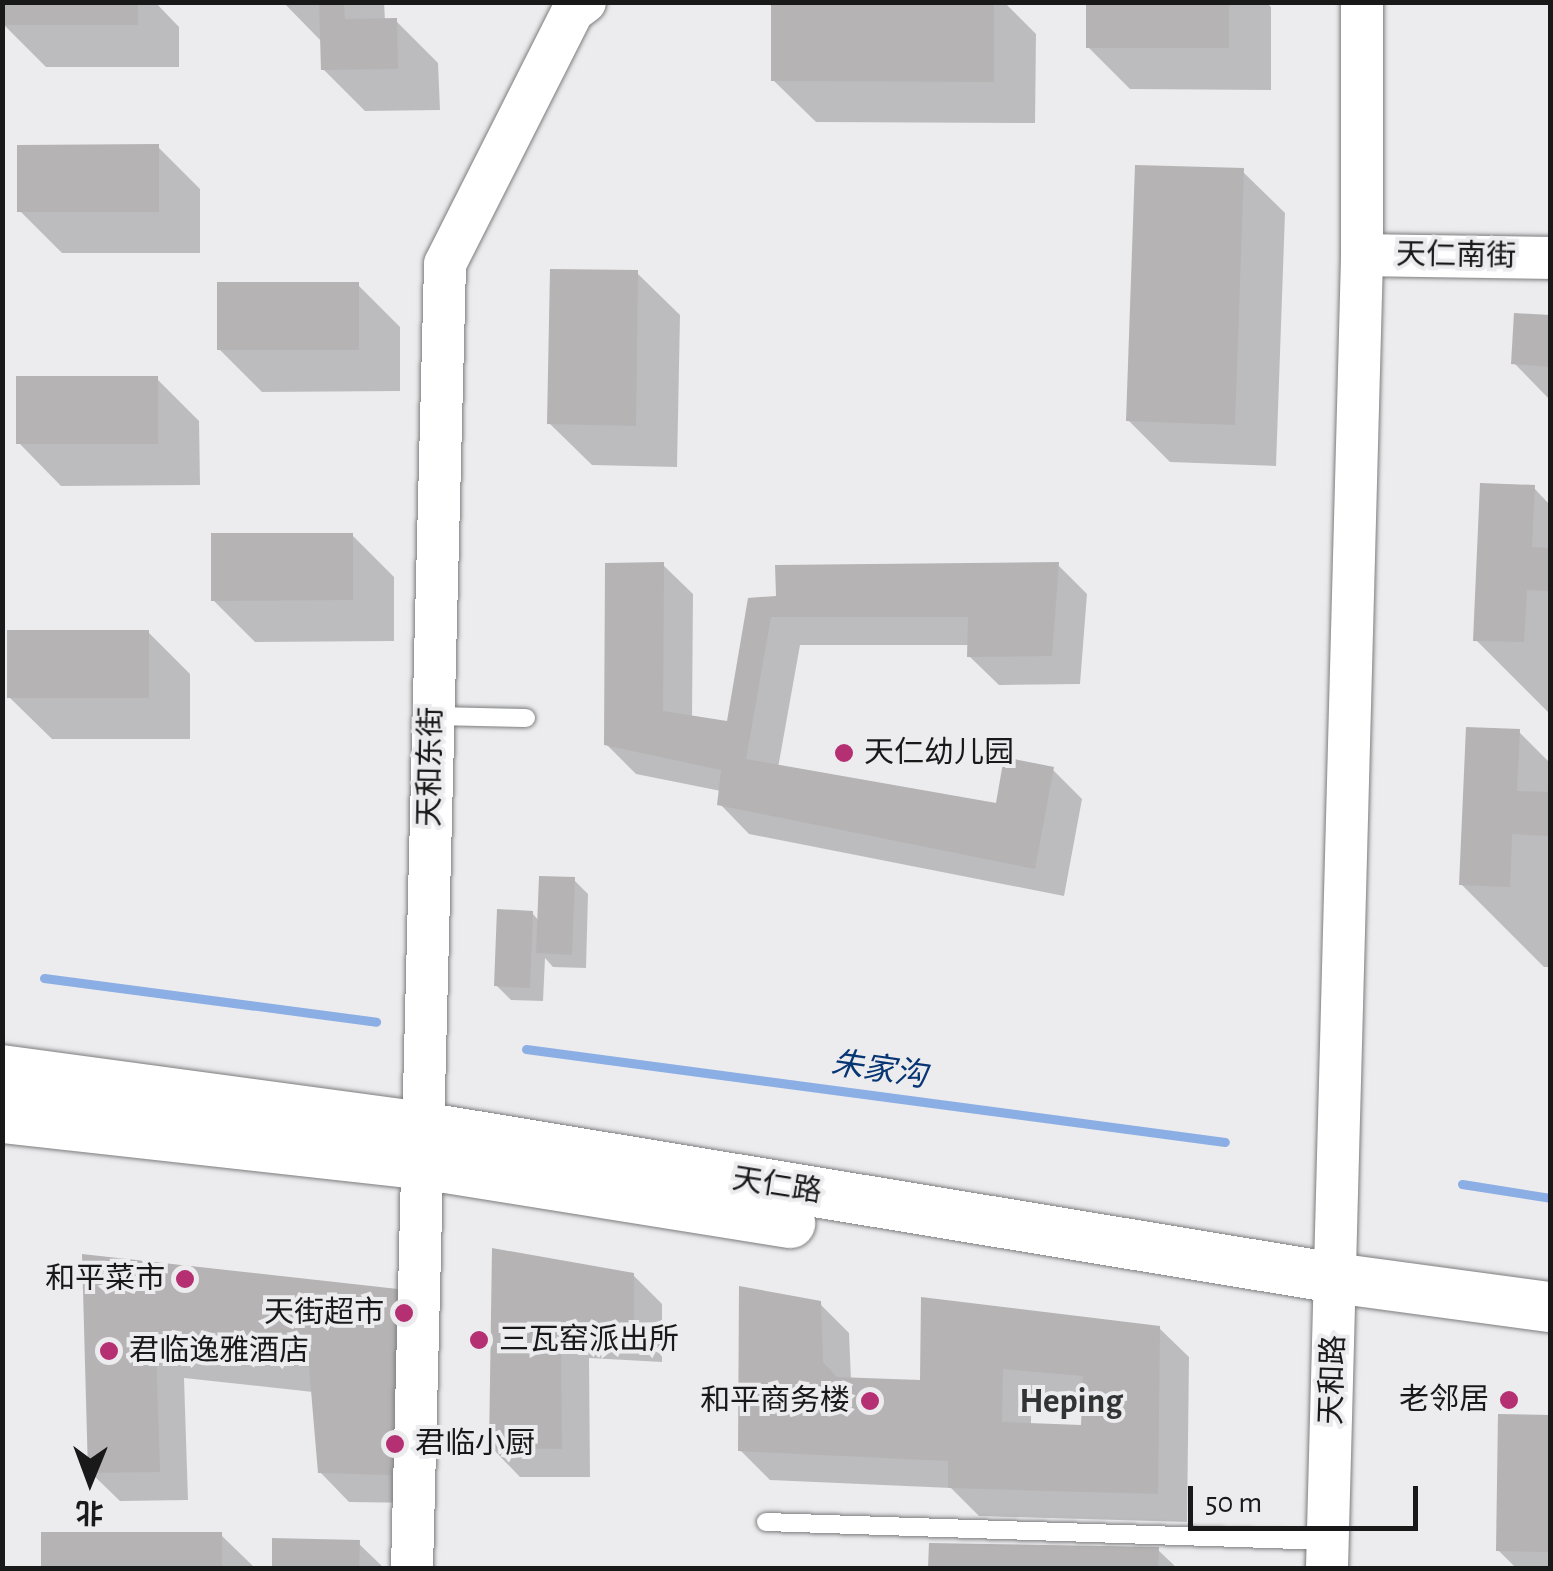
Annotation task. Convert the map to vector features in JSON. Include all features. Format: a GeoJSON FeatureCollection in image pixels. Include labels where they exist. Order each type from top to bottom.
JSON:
{"type":"FeatureCollection","features":[{"type":"Feature","properties":{"kind":"main road","name":"天仁路"},"geometry":{"type":"LineString","coordinates":[[2,1070],[422,1146],[1335,1295],[1550,1340]]}},
{"type":"Feature","properties":{"kind":"main road","name":"天仁路"},"geometry":{"type":"LineString","coordinates":[[2,1118],[422,1146]]}},
{"type":"Feature","properties":{"kind":"main road","name":"天仁路"},"geometry":{"type":"LineString","coordinates":[[1335,1295],[1550,1308]]}},
{"type":"Feature","properties":{"kind":"street","name":"天和东街"},"geometry":{"type":"LineString","coordinates":[[412,1568],[444,264],[572,11],[585,2]]}},
{"type":"Feature","properties":{"kind":"street","name":"天和路"},"geometry":{"type":"LineString","coordinates":[[1327,1555],[1362,255],[1362,2]]}},
{"type":"Feature","properties":{"kind":"street","name":"天仁南街"},"geometry":{"type":"LineString","coordinates":[[1362,255],[1550,258]]}},
{"type":"Feature","properties":{"kind":"lane"},"geometry":{"type":"LineString","coordinates":[[433,716],[526,718]]}},
{"type":"Feature","properties":{"kind":"lane"},"geometry":{"type":"LineString","coordinates":[[766,1522],[1327,1555]]}},
{"type":"Feature","properties":{"kind":"building"},"geometry":{"type":"Polygon","coordinates":[[[319,2],[344,2],[345,19],[397,18],[398,69],[321,70],[319,2]]]}},
{"type":"Feature","properties":{"kind":"building"},"geometry":{"type":"Polygon","coordinates":[[[771,2],[994,2],[994,82],[771,81],[771,2]]]}},
{"type":"Feature","properties":{"kind":"building"},"geometry":{"type":"Polygon","coordinates":[[[1086,2],[1229,2],[1229,48],[1086,48],[1086,2]]]}},
{"type":"Feature","properties":{"kind":"building"},"geometry":{"type":"Polygon","coordinates":[[[2,3],[138,3],[138,25],[2,25],[2,3]]]}},
{"type":"Feature","properties":{"kind":"building"},"geometry":{"type":"Polygon","coordinates":[[[159,144],[159,212],[17,212],[17,145],[159,144]]]}},
{"type":"Feature","properties":{"kind":"building"},"geometry":{"type":"Polygon","coordinates":[[[1135,165],[1244,168],[1235,425],[1126,421],[1135,165]]]}},
{"type":"Feature","properties":{"kind":"building"},"geometry":{"type":"Polygon","coordinates":[[[550,269],[638,270],[636,426],[547,424],[550,269]]]}},
{"type":"Feature","properties":{"kind":"building"},"geometry":{"type":"Polygon","coordinates":[[[217,282],[359,282],[359,350],[217,350],[217,282]]]}},
{"type":"Feature","properties":{"kind":"building"},"geometry":{"type":"Polygon","coordinates":[[[1514,313],[1550,315],[1550,367],[1511,364],[1514,313]]]}},
{"type":"Feature","properties":{"kind":"building"},"geometry":{"type":"Polygon","coordinates":[[[16,376],[158,376],[158,444],[16,444],[16,376]]]}},
{"type":"Feature","properties":{"kind":"building"},"geometry":{"type":"Polygon","coordinates":[[[1480,483],[1535,485],[1532,547],[1550,548],[1550,591],[1527,590],[1524,642],[1473,641],[1480,483]]]}},
{"type":"Feature","properties":{"kind":"building"},"geometry":{"type":"Polygon","coordinates":[[[211,533],[353,533],[353,600],[211,601],[211,533]]]}},
{"type":"Feature","properties":{"kind":"building"},"geometry":{"type":"Polygon","coordinates":[[[664,562],[663,711],[727,721],[748,598],[776,596],[775,565],[1059,562],[1052,656],[967,657],[968,617],[771,617],[746,759],[996,803],[1004,757],[1054,767],[1035,869],[717,805],[721,770],[604,745],[605,563],[664,562]]]}},
{"type":"Feature","properties":{"kind":"building"},"geometry":{"type":"Polygon","coordinates":[[[7,630],[149,630],[149,698],[7,698],[7,630]]]}},
{"type":"Feature","properties":{"kind":"building"},"geometry":{"type":"Polygon","coordinates":[[[1466,727],[1520,729],[1517,791],[1550,792],[1550,836],[1512,834],[1510,887],[1459,885],[1466,727]]]}},
{"type":"Feature","properties":{"kind":"building"},"geometry":{"type":"Polygon","coordinates":[[[539,876],[575,877],[572,955],[536,953],[539,876]]]}},
{"type":"Feature","properties":{"kind":"building"},"geometry":{"type":"Polygon","coordinates":[[[497,909],[533,911],[530,988],[494,986],[497,909]]]}},
{"type":"Feature","properties":{"kind":"building"},"geometry":{"type":"Polygon","coordinates":[[[492,1248],[634,1273],[634,1334],[561,1330],[562,1449],[489,1448],[492,1248]]]}},
{"type":"Feature","properties":{"kind":"building"},"geometry":{"type":"Polygon","coordinates":[[[82,1254],[398,1289],[391,1475],[318,1473],[309,1367],[156,1350],[160,1472],[88,1473],[82,1254]]]}},
{"type":"Feature","properties":{"kind":"building","name":"和平商务楼"},"geometry":{"type":"Polygon","coordinates":[[[739,1286],[821,1301],[823,1362],[837,1377],[920,1380],[921,1297],[1160,1326],[1158,1494],[948,1488],[948,1461],[738,1451],[739,1286]],[[1003,1369],[1002,1422],[1081,1425],[1083,1376],[1003,1369]]]}},
{"type":"Feature","properties":{"kind":"building"},"geometry":{"type":"Polygon","coordinates":[[[1498,1414],[1550,1415],[1550,1552],[1496,1551],[1498,1414]]]}},
{"type":"Feature","properties":{"kind":"building"},"geometry":{"type":"Polygon","coordinates":[[[41,1532],[222,1532],[222,1568],[41,1568],[41,1532]]]}},
{"type":"Feature","properties":{"kind":"building"},"geometry":{"type":"Polygon","coordinates":[[[272,1538],[360,1540],[359,1568],[272,1568],[272,1538]]]}},
{"type":"Feature","properties":{"kind":"building"},"geometry":{"type":"Polygon","coordinates":[[[929,1543],[1159,1547],[1158,1568],[928,1568],[929,1543]]]}},
{"type":"Feature","properties":{"kind":"waterway","name":"朱家沟"},"geometry":{"type":"LineString","coordinates":[[44,978],[376,1022]]}},
{"type":"Feature","properties":{"kind":"waterway","name":"朱家沟"},"geometry":{"type":"LineString","coordinates":[[526,1049],[1225,1142]]}},
{"type":"Feature","properties":{"kind":"waterway","name":"朱家沟"},"geometry":{"type":"LineString","coordinates":[[1462,1184],[1550,1198]]}},
{"type":"Feature","properties":{"kind":"place","name":"天仁幼儿园"},"geometry":{"type":"Point","coordinates":[844,753]}},
{"type":"Feature","properties":{"kind":"place","name":"和平菜市"},"geometry":{"type":"Point","coordinates":[185,1279]}},
{"type":"Feature","properties":{"kind":"place","name":"天街超市"},"geometry":{"type":"Point","coordinates":[404,1313]}},
{"type":"Feature","properties":{"kind":"place","name":"三瓦窑派出所"},"geometry":{"type":"Point","coordinates":[479,1340]}},
{"type":"Feature","properties":{"kind":"place","name":"君临逸雅酒店"},"geometry":{"type":"Point","coordinates":[109,1351]}},
{"type":"Feature","properties":{"kind":"place","name":"老邻居"},"geometry":{"type":"Point","coordinates":[1509,1400]}},
{"type":"Feature","properties":{"kind":"place","name":"和平商务楼"},"geometry":{"type":"Point","coordinates":[870,1401]}},
{"type":"Feature","properties":{"kind":"place","name":"君临小厨"},"geometry":{"type":"Point","coordinates":[395,1444]}},
{"type":"Feature","properties":{"kind":"district","name":"Heping"},"geometry":{"type":"Point","coordinates":[1071,1402]}}]}
